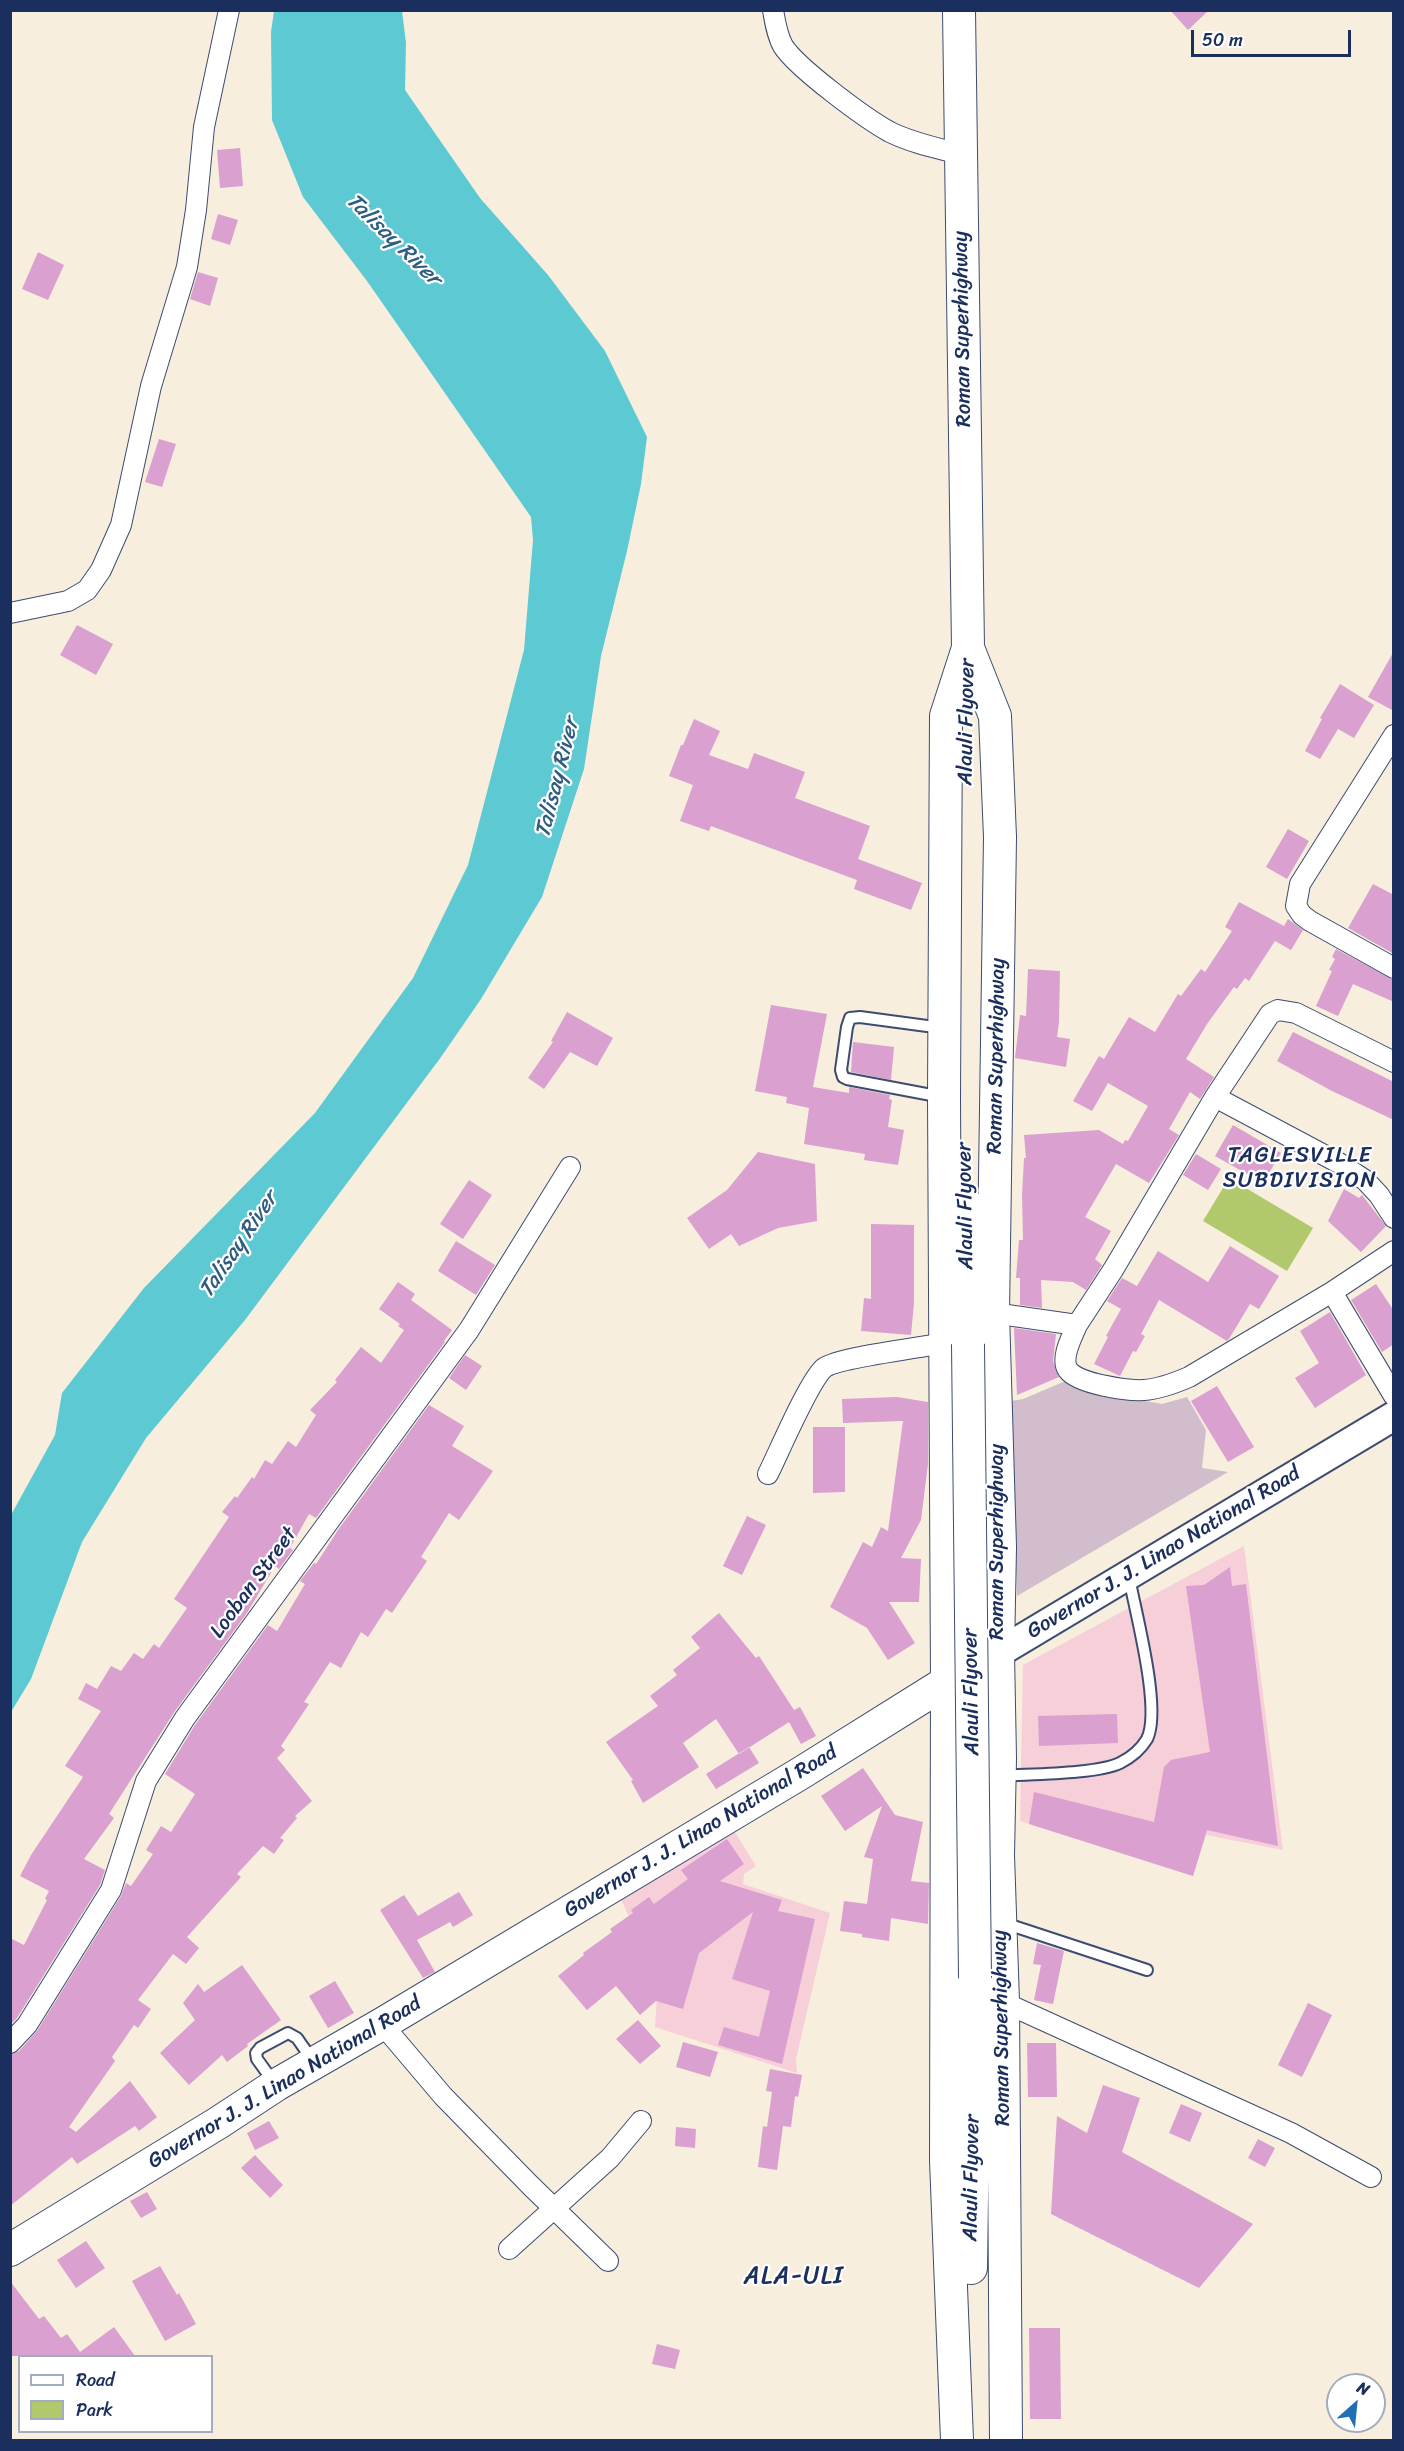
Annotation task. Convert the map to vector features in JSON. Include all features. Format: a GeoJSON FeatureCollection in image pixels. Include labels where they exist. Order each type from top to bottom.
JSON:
{"type":"FeatureCollection","features":[{"type":"Feature","properties":{"kind":"main road","name":"Roman Superhighway"},"geometry":{"type":"LineString","coordinates":[[957,2440],[946,2160],[947,1681],[965,1345],[944,1098],[946,716],[968,648],[959,10]]}},
{"type":"Feature","properties":{"kind":"main road","name":"Roman Superhighway"},"geometry":{"type":"LineString","coordinates":[[968,648],[995,716],[1000,837],[993,1313],[1000,1547],[998,1653],[1000,1922],[990,1986],[1006,2440]]}},
{"type":"Feature","properties":{"kind":"main road","name":"Alauli Flyover"},"geometry":{"type":"LineString","coordinates":[[968,648],[964,715],[965,1345],[990,1986],[990,2440]]}},
{"type":"Feature","properties":{"kind":"main road","name":"Governor J. J. Linao National Road"},"geometry":{"type":"LineString","coordinates":[[10,2250],[276,2085],[801,1773],[947,1681],[998,1653],[1128,1573],[1394,1416]]}},
{"type":"Feature","properties":{"kind":"main road","name":"Alauli Flyover"},"geometry":{"type":"LineString","coordinates":[[973,2440],[970,2308],[990,1986]]}},
{"type":"Feature","properties":{"kind":"street"},"geometry":{"type":"LineString","coordinates":[[10,613],[68,601],[87,590],[101,570],[121,525],[152,386],[187,267],[196,210],[204,128],[229,10]]}},
{"type":"Feature","properties":{"kind":"street"},"geometry":{"type":"LineString","coordinates":[[773,10],[783,46],[802,67],[890,132],[911,141],[960,154]]}},
{"type":"Feature","properties":{"kind":"street"},"geometry":{"type":"LineString","coordinates":[[1394,735],[1300,884],[1296,906],[1310,921],[1394,968]]}},
{"type":"Feature","properties":{"kind":"street"},"geometry":{"type":"LineString","coordinates":[[1394,1062],[1296,1013],[1278,1010],[1266,1019],[1215,1097],[1113,1270],[1077,1325],[1068,1345],[1066,1360],[1068,1369],[1076,1376],[1089,1381],[1120,1388],[1144,1390],[1174,1384],[1332,1292],[1394,1251]]}},
{"type":"Feature","properties":{"kind":"street"},"geometry":{"type":"LineString","coordinates":[[1215,1097],[1340,1163],[1365,1180],[1379,1195],[1394,1218]]}},
{"type":"Feature","properties":{"kind":"street","name":"Looban Street"},"geometry":{"type":"LineString","coordinates":[[10,2043],[33,2016],[111,1890],[146,1781],[185,1718],[469,1330],[570,1167]]}},
{"type":"Feature","properties":{"kind":"street"},"geometry":{"type":"LineString","coordinates":[[1332,1292],[1394,1396]]}},
{"type":"Feature","properties":{"kind":"street"},"geometry":{"type":"LineString","coordinates":[[993,1313],[1077,1325]]}},
{"type":"Feature","properties":{"kind":"street"},"geometry":{"type":"LineString","coordinates":[[768,1474],[813,1385],[825,1367],[842,1361],[965,1345]]}},
{"type":"Feature","properties":{"kind":"street"},"geometry":{"type":"LineString","coordinates":[[990,1986],[1291,2133],[1371,2177]]}},
{"type":"Feature","properties":{"kind":"street"},"geometry":{"type":"LineString","coordinates":[[382,2024],[443,2096],[608,2261]]}},
{"type":"Feature","properties":{"kind":"street"},"geometry":{"type":"LineString","coordinates":[[509,2249],[610,2158],[641,2121]]}},
{"type":"Feature","properties":{"kind":"lane"},"geometry":{"type":"LineString","coordinates":[[944,1098],[847,1079],[843,1077],[841,1070],[847,1027],[850,1018],[854,1016],[945,1028]]}},
{"type":"Feature","properties":{"kind":"lane"},"geometry":{"type":"LineString","coordinates":[[999,1776],[1093,1769],[1119,1764],[1136,1753],[1147,1738],[1151,1713],[1148,1679],[1128,1573]]}},
{"type":"Feature","properties":{"kind":"lane"},"geometry":{"type":"LineString","coordinates":[[1000,1922],[1147,1970]]}},
{"type":"Feature","properties":{"kind":"shaded area"},"geometry":{"type":"Polygon","coordinates":[[[1068,1380],[1084,1390],[1162,1404],[1187,1397],[1206,1430],[1202,1468],[1228,1472],[1017,1596],[1011,1401],[1023,1399],[1068,1380]]]}},
{"type":"Feature","properties":{"kind":"shaded area"},"geometry":{"type":"Polygon","coordinates":[[[1244,1546],[1283,1850],[1206,1835],[1193,1876],[1020,1821],[1023,1665],[1244,1546]]]}},
{"type":"Feature","properties":{"kind":"shaded area"},"geometry":{"type":"Polygon","coordinates":[[[733,1829],[756,1866],[744,1874],[743,1884],[830,1913],[796,2059],[797,2073],[655,2027],[658,1981],[620,1897],[733,1829]]]}},
{"type":"Feature","properties":{"kind":"green space"},"geometry":{"type":"Polygon","coordinates":[[[1229,1178],[1313,1228],[1287,1271],[1203,1221],[1229,1178]]]}},
{"type":"Feature","properties":{"kind":"water","name":"Talisay River"},"geometry":{"type":"Polygon","coordinates":[[[274,11],[402,11],[406,43],[405,90],[480,198],[548,275],[605,351],[647,437],[641,484],[601,656],[584,769],[542,897],[481,999],[441,1057],[245,1320],[146,1438],[82,1542],[31,1679],[11,1712],[11,1515],[55,1435],[62,1393],[144,1288],[315,1113],[413,978],[468,865],[524,650],[533,540],[531,517],[367,281],[303,197],[272,120],[271,32],[274,11]]]}},
{"type":"Feature","properties":{"kind":"building"},"geometry":{"type":"Polygon","coordinates":[[[1170,10],[1209,10],[1188,30],[1170,10]]]}},
{"type":"Feature","properties":{"kind":"building"},"geometry":{"type":"Polygon","coordinates":[[[240,148],[243,186],[220,188],[217,150],[240,148]]]}},
{"type":"Feature","properties":{"kind":"building"},"geometry":{"type":"Polygon","coordinates":[[[218,214],[238,220],[230,245],[211,239],[218,214]]]}},
{"type":"Feature","properties":{"kind":"building"},"geometry":{"type":"Polygon","coordinates":[[[38,252],[64,265],[48,300],[22,289],[38,252]]]}},
{"type":"Feature","properties":{"kind":"building"},"geometry":{"type":"Polygon","coordinates":[[[198,272],[218,278],[210,306],[190,299],[198,272]]]}},
{"type":"Feature","properties":{"kind":"building"},"geometry":{"type":"Polygon","coordinates":[[[159,439],[176,444],[162,487],[145,482],[159,439]]]}},
{"type":"Feature","properties":{"kind":"building"},"geometry":{"type":"Polygon","coordinates":[[[77,625],[113,644],[96,675],[60,655],[77,625]]]}},
{"type":"Feature","properties":{"kind":"building"},"geometry":{"type":"Polygon","coordinates":[[[1394,651],[1394,711],[1368,697],[1394,651]]]}},
{"type":"Feature","properties":{"kind":"building"},"geometry":{"type":"Polygon","coordinates":[[[1340,684],[1374,705],[1354,738],[1338,729],[1320,759],[1305,751],[1322,719],[1320,718],[1340,684]]]}},
{"type":"Feature","properties":{"kind":"building"},"geometry":{"type":"Polygon","coordinates":[[[694,719],[720,731],[709,755],[748,769],[754,753],[805,772],[795,798],[870,826],[858,859],[922,883],[911,910],[854,889],[857,880],[711,826],[709,831],[680,821],[693,785],[669,776],[694,719]]]}},
{"type":"Feature","properties":{"kind":"building"},"geometry":{"type":"Polygon","coordinates":[[[1288,829],[1309,841],[1287,879],[1266,867],[1288,829]]]}},
{"type":"Feature","properties":{"kind":"building"},"geometry":{"type":"Polygon","coordinates":[[[1373,884],[1394,895],[1394,954],[1348,928],[1373,884]]]}},
{"type":"Feature","properties":{"kind":"building"},"geometry":{"type":"Polygon","coordinates":[[[1239,902],[1284,926],[1288,919],[1303,930],[1291,950],[1275,941],[1249,981],[1245,978],[1237,989],[1234,987],[1207,1024],[1186,1059],[1214,1077],[1200,1099],[1190,1092],[1169,1129],[1179,1135],[1149,1183],[1116,1164],[1085,1217],[1111,1231],[1095,1259],[1102,1265],[1086,1290],[1073,1282],[1041,1280],[1042,1308],[1020,1305],[1020,1278],[1016,1278],[1019,1240],[1023,1240],[1022,1195],[1024,1158],[1026,1158],[1024,1135],[1099,1130],[1123,1144],[1125,1140],[1128,1141],[1148,1106],[1108,1083],[1092,1111],[1073,1101],[1099,1056],[1104,1059],[1129,1017],[1155,1032],[1178,994],[1181,996],[1201,969],[1205,972],[1232,931],[1225,927],[1239,902]]]}},
{"type":"Feature","properties":{"kind":"building"},"geometry":{"type":"Polygon","coordinates":[[[1336,949],[1394,980],[1394,1002],[1353,984],[1338,1016],[1316,1006],[1332,971],[1329,970],[1335,959],[1332,957],[1336,949]]]}},
{"type":"Feature","properties":{"kind":"building"},"geometry":{"type":"Polygon","coordinates":[[[1028,969],[1060,971],[1057,1037],[1070,1039],[1066,1067],[1015,1058],[1020,1015],[1026,1016],[1028,969]]]}},
{"type":"Feature","properties":{"kind":"building"},"geometry":{"type":"Polygon","coordinates":[[[771,1005],[827,1014],[813,1087],[849,1093],[849,1087],[890,1095],[889,1099],[892,1100],[888,1127],[904,1130],[898,1165],[864,1160],[865,1154],[804,1144],[809,1108],[786,1103],[787,1097],[755,1091],[771,1005]]]}},
{"type":"Feature","properties":{"kind":"building"},"geometry":{"type":"Polygon","coordinates":[[[567,1012],[613,1038],[597,1066],[570,1052],[544,1089],[528,1078],[553,1042],[551,1041],[567,1012]]]}},
{"type":"Feature","properties":{"kind":"building"},"geometry":{"type":"Polygon","coordinates":[[[1293,1032],[1394,1082],[1394,1120],[1332,1091],[1277,1061],[1293,1032]]]}},
{"type":"Feature","properties":{"kind":"building"},"geometry":{"type":"Polygon","coordinates":[[[853,1042],[894,1047],[891,1080],[851,1072],[853,1042]]]}},
{"type":"Feature","properties":{"kind":"building"},"geometry":{"type":"Polygon","coordinates":[[[1233,1125],[1281,1153],[1263,1183],[1215,1156],[1233,1125]]]}},
{"type":"Feature","properties":{"kind":"building"},"geometry":{"type":"Polygon","coordinates":[[[758,1152],[815,1164],[817,1221],[778,1228],[739,1246],[731,1234],[709,1249],[687,1218],[727,1190],[758,1152]]]}},
{"type":"Feature","properties":{"kind":"building"},"geometry":{"type":"Polygon","coordinates":[[[1196,1154],[1221,1169],[1208,1190],[1183,1175],[1196,1154]]]}},
{"type":"Feature","properties":{"kind":"building"},"geometry":{"type":"Polygon","coordinates":[[[469,1180],[492,1195],[463,1239],[440,1224],[469,1180]]]}},
{"type":"Feature","properties":{"kind":"building"},"geometry":{"type":"Polygon","coordinates":[[[1344,1189],[1359,1198],[1362,1195],[1386,1226],[1361,1252],[1328,1221],[1344,1189]]]}},
{"type":"Feature","properties":{"kind":"building"},"geometry":{"type":"Polygon","coordinates":[[[871,1224],[914,1225],[914,1303],[911,1335],[861,1331],[864,1298],[871,1299],[871,1224]]]}},
{"type":"Feature","properties":{"kind":"building"},"geometry":{"type":"Polygon","coordinates":[[[456,1241],[495,1265],[476,1295],[438,1271],[456,1241]]]}},
{"type":"Feature","properties":{"kind":"building"},"geometry":{"type":"Polygon","coordinates":[[[1230,1246],[1279,1276],[1259,1309],[1250,1304],[1227,1341],[1159,1300],[1141,1334],[1145,1336],[1136,1352],[1133,1351],[1120,1376],[1094,1364],[1121,1309],[1107,1301],[1122,1278],[1137,1286],[1158,1251],[1208,1282],[1230,1246]]]}},
{"type":"Feature","properties":{"kind":"building"},"geometry":{"type":"Polygon","coordinates":[[[398,1282],[415,1294],[411,1300],[452,1330],[316,1518],[309,1514],[290,1548],[293,1550],[279,1569],[275,1566],[247,1613],[175,1711],[109,1814],[114,1818],[84,1859],[105,1870],[100,1885],[17,2018],[10,2025],[10,1938],[24,1945],[47,1900],[45,1899],[49,1891],[20,1876],[31,1855],[83,1777],[65,1766],[101,1711],[78,1699],[86,1683],[97,1689],[111,1666],[121,1671],[134,1653],[143,1659],[154,1644],[159,1648],[187,1608],[174,1599],[229,1517],[222,1512],[235,1496],[237,1498],[252,1477],[254,1479],[265,1460],[272,1464],[288,1441],[296,1447],[316,1415],[310,1410],[337,1382],[335,1380],[361,1347],[381,1363],[404,1330],[398,1326],[400,1324],[379,1309],[398,1282]]]}},
{"type":"Feature","properties":{"kind":"building"},"geometry":{"type":"Polygon","coordinates":[[[1376,1284],[1394,1311],[1394,1344],[1382,1352],[1351,1300],[1376,1284]]]}},
{"type":"Feature","properties":{"kind":"building"},"geometry":{"type":"Polygon","coordinates":[[[1330,1312],[1366,1375],[1315,1408],[1295,1378],[1319,1363],[1300,1331],[1330,1312]]]}},
{"type":"Feature","properties":{"kind":"building"},"geometry":{"type":"Polygon","coordinates":[[[1014,1328],[1056,1334],[1053,1361],[1059,1377],[1017,1395],[1014,1328]]]}},
{"type":"Feature","properties":{"kind":"building"},"geometry":{"type":"Polygon","coordinates":[[[465,1355],[482,1366],[466,1390],[449,1378],[465,1355]]]}},
{"type":"Feature","properties":{"kind":"building"},"geometry":{"type":"Polygon","coordinates":[[[1217,1386],[1254,1447],[1228,1462],[1191,1401],[1217,1386]]]}},
{"type":"Feature","properties":{"kind":"building"},"geometry":{"type":"Polygon","coordinates":[[[897,1397],[928,1402],[928,1464],[921,1520],[901,1558],[921,1559],[919,1602],[889,1602],[915,1643],[888,1660],[867,1628],[830,1607],[863,1542],[872,1547],[881,1527],[888,1531],[903,1421],[843,1423],[842,1399],[897,1397]]]}},
{"type":"Feature","properties":{"kind":"building"},"geometry":{"type":"Polygon","coordinates":[[[429,1405],[464,1426],[452,1446],[493,1471],[459,1520],[449,1513],[421,1557],[427,1561],[392,1613],[386,1609],[368,1637],[361,1632],[341,1668],[330,1662],[304,1702],[309,1704],[281,1746],[285,1750],[277,1758],[312,1801],[295,1816],[297,1818],[280,1838],[284,1840],[274,1854],[263,1846],[237,1874],[241,1877],[187,1937],[199,1948],[186,1964],[173,1954],[138,2000],[151,2009],[138,2028],[134,2025],[112,2057],[115,2061],[69,2127],[76,2132],[130,2081],[157,2117],[139,2131],[135,2126],[77,2164],[72,2157],[10,2206],[10,2055],[19,2051],[37,2031],[121,1896],[126,1883],[131,1886],[153,1854],[146,1850],[161,1826],[171,1832],[195,1794],[165,1774],[195,1725],[268,1625],[277,1631],[305,1584],[300,1581],[314,1563],[316,1564],[429,1405]]]}},
{"type":"Feature","properties":{"kind":"building"},"geometry":{"type":"Polygon","coordinates":[[[813,1427],[845,1427],[845,1492],[813,1493],[813,1427]]]}},
{"type":"Feature","properties":{"kind":"building"},"geometry":{"type":"Polygon","coordinates":[[[747,1516],[766,1525],[742,1575],[723,1566],[747,1516]]]}},
{"type":"Feature","properties":{"kind":"building"},"geometry":{"type":"Polygon","coordinates":[[[1230,1567],[1232,1586],[1246,1584],[1278,1846],[1207,1830],[1193,1876],[1029,1824],[1034,1792],[1154,1822],[1164,1767],[1171,1760],[1210,1752],[1186,1586],[1204,1585],[1230,1567]]]}},
{"type":"Feature","properties":{"kind":"building"},"geometry":{"type":"Polygon","coordinates":[[[719,1613],[756,1658],[759,1656],[794,1710],[800,1707],[816,1736],[801,1744],[789,1722],[739,1754],[716,1719],[683,1743],[699,1767],[643,1803],[631,1781],[633,1780],[606,1742],[658,1706],[650,1696],[677,1675],[673,1670],[700,1648],[691,1637],[719,1613]]]}},
{"type":"Feature","properties":{"kind":"building"},"geometry":{"type":"Polygon","coordinates":[[[1117,1714],[1118,1743],[1039,1746],[1038,1716],[1117,1714]]]}},
{"type":"Feature","properties":{"kind":"building"},"geometry":{"type":"Polygon","coordinates":[[[749,1747],[759,1763],[716,1789],[706,1774],[749,1747]]]}},
{"type":"Feature","properties":{"kind":"building"},"geometry":{"type":"Polygon","coordinates":[[[863,1768],[895,1815],[923,1822],[911,1881],[929,1883],[928,1924],[891,1918],[889,1941],[840,1931],[844,1901],[867,1904],[873,1859],[864,1857],[882,1806],[845,1831],[821,1796],[863,1768]]]}},
{"type":"Feature","properties":{"kind":"building"},"geometry":{"type":"Polygon","coordinates":[[[727,1839],[744,1864],[720,1881],[782,1900],[778,1911],[815,1919],[782,2064],[718,2045],[724,2027],[759,2037],[770,1991],[732,1979],[753,1912],[699,1953],[683,2009],[656,2001],[640,2015],[616,1986],[587,2010],[558,1976],[584,1955],[583,1953],[612,1932],[610,1929],[633,1913],[631,1910],[649,1897],[654,1904],[688,1879],[681,1870],[727,1839]]]}},
{"type":"Feature","properties":{"kind":"building"},"geometry":{"type":"Polygon","coordinates":[[[459,1892],[473,1915],[453,1927],[450,1922],[417,1940],[435,1972],[423,1978],[380,1910],[404,1895],[418,1916],[459,1892]]]}},
{"type":"Feature","properties":{"kind":"building"},"geometry":{"type":"Polygon","coordinates":[[[1037,1943],[1064,1951],[1053,2004],[1034,2000],[1041,1965],[1033,1964],[1037,1943]]]}},
{"type":"Feature","properties":{"kind":"building"},"geometry":{"type":"Polygon","coordinates":[[[242,1965],[281,2020],[247,2044],[248,2046],[227,2062],[222,2055],[189,2085],[160,2053],[195,2020],[183,2003],[198,1984],[204,1992],[242,1965]]]}},
{"type":"Feature","properties":{"kind":"building"},"geometry":{"type":"Polygon","coordinates":[[[335,1981],[354,2013],[328,2028],[309,1996],[335,1981]]]}},
{"type":"Feature","properties":{"kind":"building"},"geometry":{"type":"Polygon","coordinates":[[[1308,2003],[1332,2015],[1302,2077],[1278,2065],[1308,2003]]]}},
{"type":"Feature","properties":{"kind":"building"},"geometry":{"type":"Polygon","coordinates":[[[638,2020],[661,2046],[640,2064],[616,2039],[638,2020]]]}},
{"type":"Feature","properties":{"kind":"building"},"geometry":{"type":"Polygon","coordinates":[[[683,2042],[718,2052],[710,2077],[676,2067],[683,2042]]]}},
{"type":"Feature","properties":{"kind":"building"},"geometry":{"type":"Polygon","coordinates":[[[1027,2043],[1056,2043],[1057,2097],[1028,2097],[1027,2043]]]}},
{"type":"Feature","properties":{"kind":"building"},"geometry":{"type":"Polygon","coordinates":[[[770,2069],[802,2075],[798,2097],[795,2096],[791,2127],[783,2126],[777,2170],[758,2167],[763,2126],[767,2127],[772,2092],[766,2091],[770,2069]]]}},
{"type":"Feature","properties":{"kind":"building"},"geometry":{"type":"Polygon","coordinates":[[[1103,2085],[1140,2098],[1122,2152],[1253,2224],[1199,2288],[1051,2214],[1057,2116],[1087,2133],[1103,2085]]]}},
{"type":"Feature","properties":{"kind":"building"},"geometry":{"type":"Polygon","coordinates":[[[1181,2104],[1202,2113],[1190,2142],[1169,2133],[1181,2104]]]}},
{"type":"Feature","properties":{"kind":"building"},"geometry":{"type":"Polygon","coordinates":[[[269,2121],[279,2138],[255,2150],[247,2133],[269,2121]]]}},
{"type":"Feature","properties":{"kind":"building"},"geometry":{"type":"Polygon","coordinates":[[[676,2127],[696,2129],[695,2148],[675,2146],[676,2127]]]}},
{"type":"Feature","properties":{"kind":"building"},"geometry":{"type":"Polygon","coordinates":[[[1258,2139],[1275,2148],[1265,2167],[1248,2158],[1258,2139]]]}},
{"type":"Feature","properties":{"kind":"building"},"geometry":{"type":"Polygon","coordinates":[[[255,2155],[283,2185],[270,2198],[241,2168],[255,2155]]]}},
{"type":"Feature","properties":{"kind":"building"},"geometry":{"type":"Polygon","coordinates":[[[147,2192],[157,2209],[141,2218],[130,2201],[147,2192]]]}},
{"type":"Feature","properties":{"kind":"building"},"geometry":{"type":"Polygon","coordinates":[[[86,2241],[105,2268],[76,2288],[57,2260],[86,2241]]]}},
{"type":"Feature","properties":{"kind":"building"},"geometry":{"type":"Polygon","coordinates":[[[160,2266],[177,2295],[179,2293],[196,2324],[165,2341],[132,2281],[160,2266]]]}},
{"type":"Feature","properties":{"kind":"building"},"geometry":{"type":"Polygon","coordinates":[[[10,2281],[39,2319],[44,2316],[61,2338],[67,2334],[80,2352],[114,2327],[134,2355],[18,2355],[10,2356],[10,2281]]]}},
{"type":"Feature","properties":{"kind":"building"},"geometry":{"type":"Polygon","coordinates":[[[1029,2328],[1060,2328],[1061,2419],[1030,2419],[1029,2328]]]}},
{"type":"Feature","properties":{"kind":"building"},"geometry":{"type":"Polygon","coordinates":[[[657,2344],[680,2350],[675,2369],[652,2364],[657,2344]]]}},
{"type":"Feature","properties":{"kind":"district","name":"TAGLESVILLE SUBDIVISION"},"geometry":{"type":"Point","coordinates":[1300,1168]}},
{"type":"Feature","properties":{"kind":"district","name":"ALA-ULI"},"geometry":{"type":"Point","coordinates":[794,2277]}}]}
